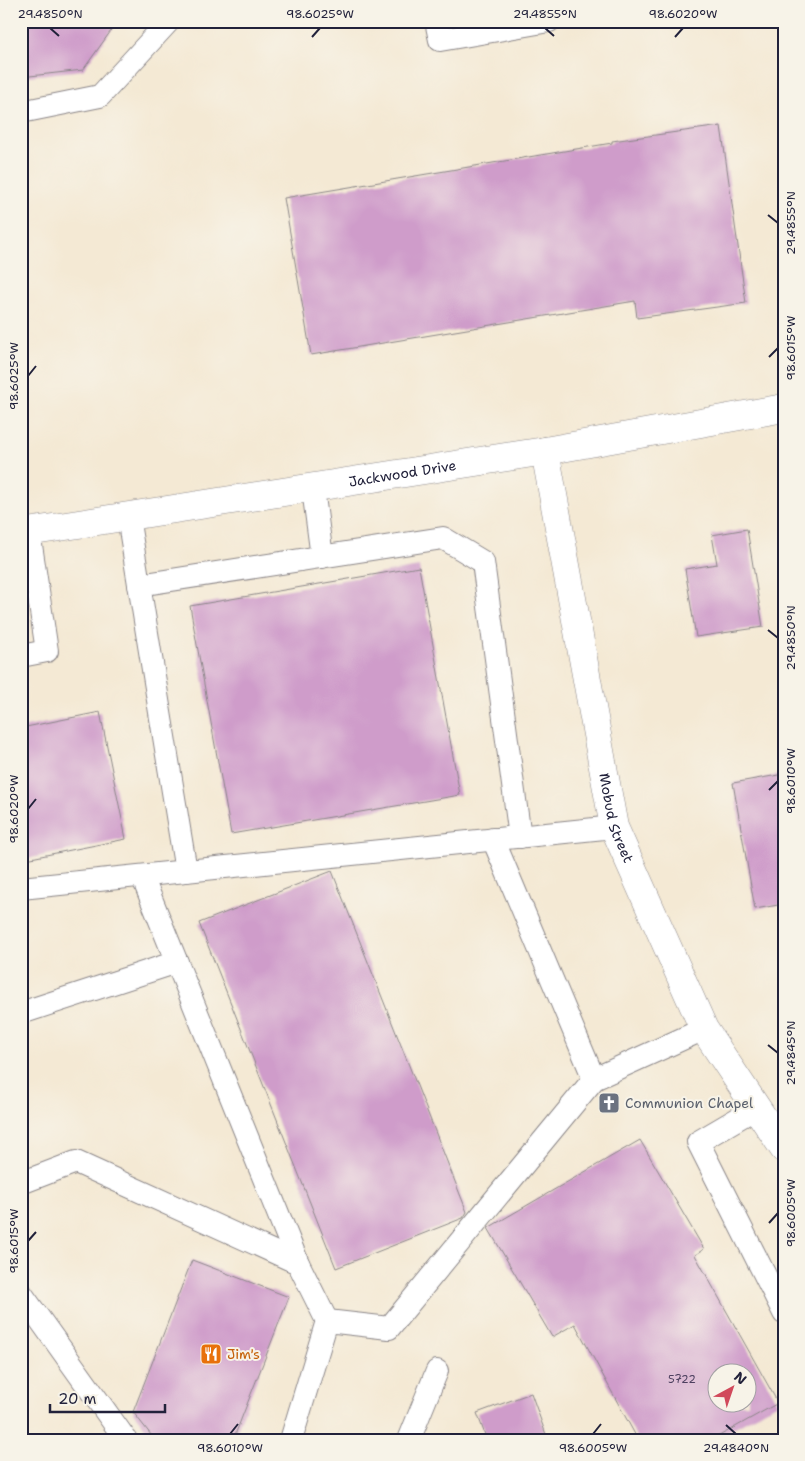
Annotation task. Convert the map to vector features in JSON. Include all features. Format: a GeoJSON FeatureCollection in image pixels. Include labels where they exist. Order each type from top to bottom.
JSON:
{"type":"FeatureCollection","features":[{"type":"Feature","properties":{"kind":"street","name":"Jackwood Drive"},"geometry":{"type":"LineString","coordinates":[[25,532],[313,489],[545,451],[784,408]]}},
{"type":"Feature","properties":{"kind":"street","name":"Mobud Street"},"geometry":{"type":"LineString","coordinates":[[545,451],[614,827],[704,1029],[784,1149]]}},
{"type":"Feature","properties":{"kind":"lane"},"geometry":{"type":"LineString","coordinates":[[21,112],[100,96],[169,21]]}},
{"type":"Feature","properties":{"kind":"lane"},"geometry":{"type":"LineString","coordinates":[[436,21],[440,40],[549,21]]}},
{"type":"Feature","properties":{"kind":"lane"},"geometry":{"type":"LineString","coordinates":[[313,489],[322,557]]}},
{"type":"Feature","properties":{"kind":"lane"},"geometry":{"type":"LineString","coordinates":[[128,516],[186,871]]}},
{"type":"Feature","properties":{"kind":"lane"},"geometry":{"type":"LineString","coordinates":[[21,656],[47,651],[25,532]]}},
{"type":"Feature","properties":{"kind":"lane"},"geometry":{"type":"LineString","coordinates":[[140,585],[444,538],[483,562],[520,837]]}},
{"type":"Feature","properties":{"kind":"lane"},"geometry":{"type":"LineString","coordinates":[[21,888],[614,827]]}},
{"type":"Feature","properties":{"kind":"lane"},"geometry":{"type":"LineString","coordinates":[[493,839],[594,1079]]}},
{"type":"Feature","properties":{"kind":"lane"},"geometry":{"type":"LineString","coordinates":[[142,876],[298,1263],[327,1321],[291,1440]]}},
{"type":"Feature","properties":{"kind":"lane"},"geometry":{"type":"LineString","coordinates":[[21,1014],[177,962]]}},
{"type":"Feature","properties":{"kind":"lane"},"geometry":{"type":"LineString","coordinates":[[327,1321],[389,1328],[594,1079],[704,1029]]}},
{"type":"Feature","properties":{"kind":"lane"},"geometry":{"type":"LineString","coordinates":[[756,1108],[698,1142],[784,1313]]}},
{"type":"Feature","properties":{"kind":"lane"},"geometry":{"type":"LineString","coordinates":[[21,1183],[76,1162],[298,1263]]}},
{"type":"Feature","properties":{"kind":"lane"},"geometry":{"type":"LineString","coordinates":[[21,1293],[126,1440]]}},
{"type":"Feature","properties":{"kind":"lane"},"geometry":{"type":"LineString","coordinates":[[409,1440],[437,1371]]}},
{"type":"Feature","properties":{"kind":"building"},"geometry":{"type":"Polygon","coordinates":[[[21,21],[118,21],[83,70],[21,77],[21,21]]]}},
{"type":"Feature","properties":{"kind":"building"},"geometry":{"type":"Polygon","coordinates":[[[721,126],[746,303],[637,318],[635,301],[311,355],[284,198],[612,143],[612,141],[721,126]]]}},
{"type":"Feature","properties":{"kind":"building"},"geometry":{"type":"Polygon","coordinates":[[[747,529],[763,627],[696,637],[685,569],[717,564],[712,535],[747,529]]]}},
{"type":"Feature","properties":{"kind":"building"},"geometry":{"type":"Polygon","coordinates":[[[419,567],[460,795],[231,834],[190,606],[419,567]]]}},
{"type":"Feature","properties":{"kind":"building"},"geometry":{"type":"Polygon","coordinates":[[[100,712],[126,839],[21,860],[21,728],[100,712]]]}},
{"type":"Feature","properties":{"kind":"building"},"geometry":{"type":"Polygon","coordinates":[[[784,774],[784,904],[755,909],[733,783],[784,774]]]}},
{"type":"Feature","properties":{"kind":"building"},"geometry":{"type":"Polygon","coordinates":[[[332,871],[467,1212],[463,1218],[336,1268],[199,923],[332,871]]]}},
{"type":"Feature","properties":{"kind":"building"},"geometry":{"type":"Polygon","coordinates":[[[640,1140],[704,1249],[695,1255],[756,1364],[708,1364],[708,1414],[758,1414],[758,1367],[778,1403],[712,1440],[638,1440],[575,1324],[552,1337],[488,1228],[640,1140]]]}},
{"type":"Feature","properties":{"kind":"building","name":"Jim's"},"geometry":{"type":"Polygon","coordinates":[[[192,1260],[289,1297],[233,1440],[155,1440],[133,1412],[192,1260]]]}},
{"type":"Feature","properties":{"kind":"building"},"geometry":{"type":"Polygon","coordinates":[[[531,1393],[548,1440],[487,1440],[477,1413],[531,1393]]]}},
{"type":"Feature","properties":{"kind":"place","name":"Communion Chapel"},"geometry":{"type":"Point","coordinates":[609,1103]}},
{"type":"Feature","properties":{"kind":"place","name":"Jim's"},"geometry":{"type":"Point","coordinates":[211,1354]}}]}
